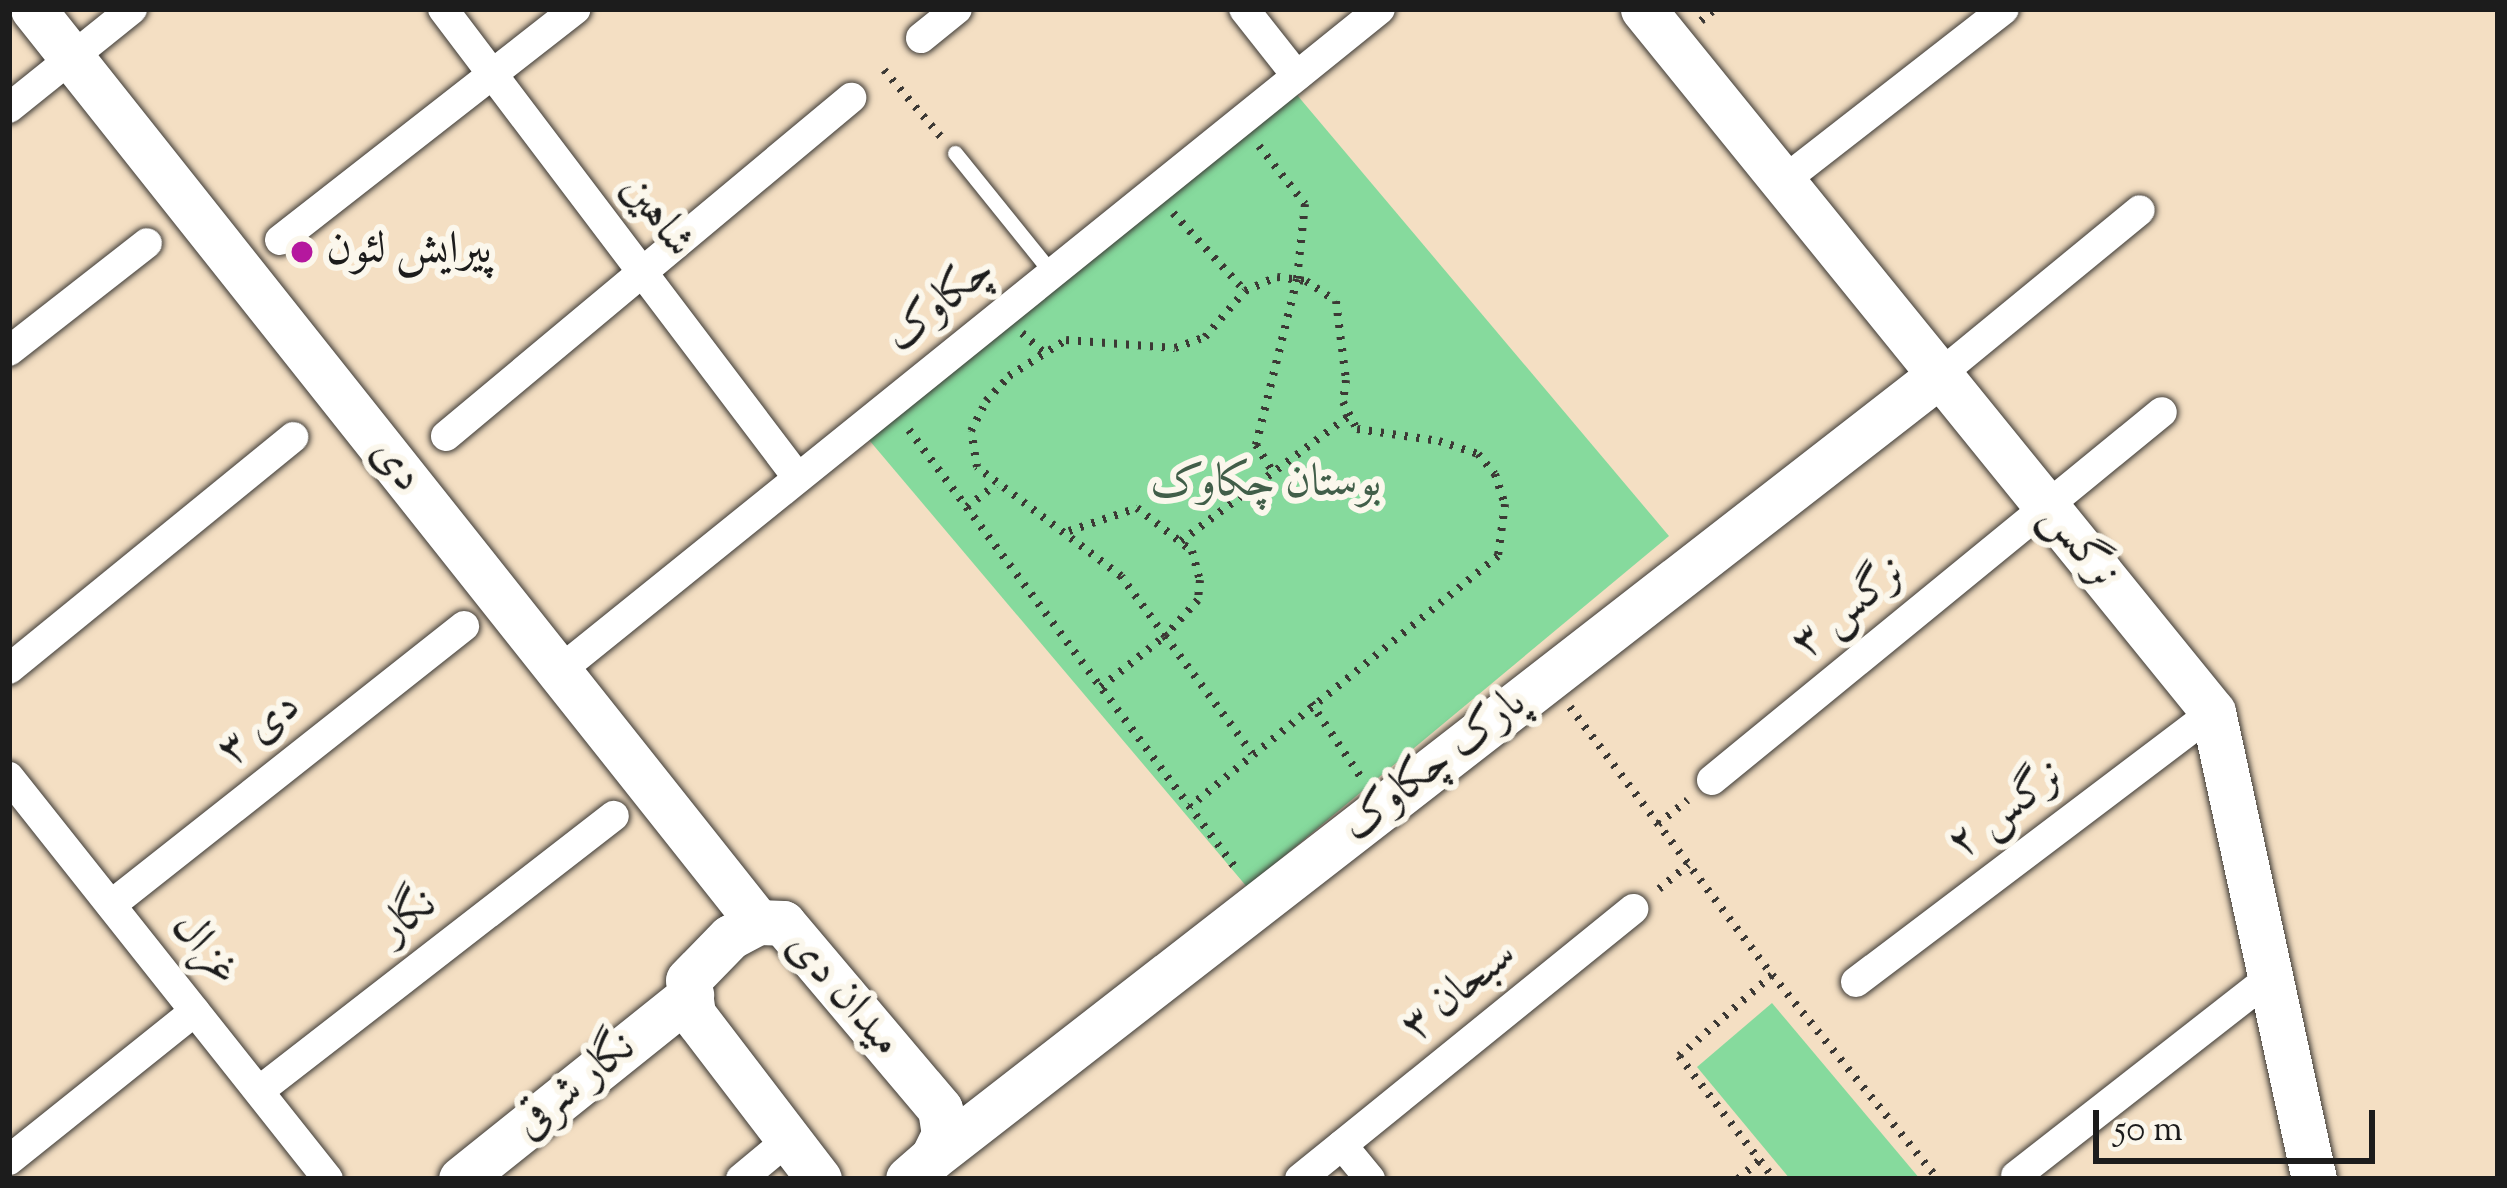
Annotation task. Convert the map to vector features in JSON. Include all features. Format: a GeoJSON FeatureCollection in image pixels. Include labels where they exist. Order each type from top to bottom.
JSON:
{"type":"FeatureCollection","features":[{"type":"Feature","properties":{"kind":"street","name":"دی"},"geometry":{"type":"LineString","coordinates":[[33,9],[758,922]]}},
{"type":"Feature","properties":{"kind":"street"},"geometry":{"type":"LineString","coordinates":[[9,108],[133,9]]}},
{"type":"Feature","properties":{"kind":"street","name":"شاهین"},"geometry":{"type":"LineString","coordinates":[[443,9],[798,478]]}},
{"type":"Feature","properties":{"kind":"street"},"geometry":{"type":"LineString","coordinates":[[280,240],[576,9]]}},
{"type":"Feature","properties":{"kind":"street"},"geometry":{"type":"LineString","coordinates":[[921,38],[957,9]]}},
{"type":"Feature","properties":{"kind":"street"},"geometry":{"type":"LineString","coordinates":[[1244,9],[1297,76]]}},
{"type":"Feature","properties":{"kind":"street","name":"چکاوک"},"geometry":{"type":"LineString","coordinates":[[558,672],[1380,9]]}},
{"type":"Feature","properties":{"kind":"street","name":"نرگس"},"geometry":{"type":"LineString","coordinates":[[1643,9],[2213,712],[2314,1179]]}},
{"type":"Feature","properties":{"kind":"street"},"geometry":{"type":"LineString","coordinates":[[1782,182],[2003,9]]}},
{"type":"Feature","properties":{"kind":"street"},"geometry":{"type":"LineString","coordinates":[[446,436],[851,98]]}},
{"type":"Feature","properties":{"kind":"street"},"geometry":{"type":"LineString","coordinates":[[1938,376],[2140,210]]}},
{"type":"Feature","properties":{"kind":"street"},"geometry":{"type":"LineString","coordinates":[[9,351],[147,243]]}},
{"type":"Feature","properties":{"kind":"street","name":"پارک چکاوک"},"geometry":{"type":"LineString","coordinates":[[921,1168],[1938,376]]}},
{"type":"Feature","properties":{"kind":"street","name":"نرگس ۳"},"geometry":{"type":"LineString","coordinates":[[1712,780],[2162,412]]}},
{"type":"Feature","properties":{"kind":"street"},"geometry":{"type":"LineString","coordinates":[[9,669],[292,437]]}},
{"type":"Feature","properties":{"kind":"street","name":"دی ۳"},"geometry":{"type":"LineString","coordinates":[[110,905],[464,626]]}},
{"type":"Feature","properties":{"kind":"street","name":"نرگس ۲"},"geometry":{"type":"LineString","coordinates":[[1856,982],[2213,712]]}},
{"type":"Feature","properties":{"kind":"street","name":"غزال"},"geometry":{"type":"LineString","coordinates":[[9,777],[20,813],[110,905],[328,1179]]}},
{"type":"Feature","properties":{"kind":"street","name":"نگار"},"geometry":{"type":"LineString","coordinates":[[259,1091],[614,816]]}},
{"type":"Feature","properties":{"kind":"street","name":"سبحان ۳"},"geometry":{"type":"LineString","coordinates":[[1300,1179],[1634,909]]}},
{"type":"Feature","properties":{"kind":"street","name":"میدان دی"},"geometry":{"type":"LineString","coordinates":[[691,995],[688,980],[708,957],[758,922],[783,922],[940,1109],[944,1134],[921,1168]]}},
{"type":"Feature","properties":{"kind":"street"},"geometry":{"type":"LineString","coordinates":[[2017,1176],[2273,975]]}},
{"type":"Feature","properties":{"kind":"street"},"geometry":{"type":"LineString","coordinates":[[691,995],[693,1014],[819,1179]]}},
{"type":"Feature","properties":{"kind":"street","name":"نگار شرقی"},"geometry":{"type":"LineString","coordinates":[[461,1179],[691,995]]}},
{"type":"Feature","properties":{"kind":"street"},"geometry":{"type":"LineString","coordinates":[[9,1160],[195,1011]]}},
{"type":"Feature","properties":{"kind":"street"},"geometry":{"type":"LineString","coordinates":[[741,1179],[788,1139]]}},
{"type":"Feature","properties":{"kind":"street"},"geometry":{"type":"LineString","coordinates":[[1342,1145],[1370,1179]]}},
{"type":"Feature","properties":{"kind":"lane"},"geometry":{"type":"LineString","coordinates":[[955,153],[1052,273]]}},
{"type":"Feature","properties":{"kind":"path"},"geometry":{"type":"LineString","coordinates":[[851,98],[921,38]]}},
{"type":"Feature","properties":{"kind":"path"},"geometry":{"type":"LineString","coordinates":[[884,70],[955,153]]}},
{"type":"Feature","properties":{"kind":"path"},"geometry":{"type":"LineString","coordinates":[[1241,122],[1304,205],[1297,279],[1256,445],[1273,472]]}},
{"type":"Feature","properties":{"kind":"path"},"geometry":{"type":"LineString","coordinates":[[1154,191],[1245,291]]}},
{"type":"Feature","properties":{"kind":"path"},"geometry":{"type":"LineString","coordinates":[[1190,806],[1311,703],[1498,556],[1505,504],[1495,474],[1478,454],[1439,441],[1357,429],[1343,402],[1346,380],[1336,301],[1297,279],[1277,277],[1245,291],[1204,337],[1175,348],[1066,340],[1009,376],[986,401],[971,431],[977,467],[1121,576],[1252,753]]}},
{"type":"Feature","properties":{"kind":"path"},"geometry":{"type":"LineString","coordinates":[[890,404],[1261,902]]}},
{"type":"Feature","properties":{"kind":"path"},"geometry":{"type":"LineString","coordinates":[[1181,541],[1350,415]]}},
{"type":"Feature","properties":{"kind":"path"},"geometry":{"type":"LineString","coordinates":[[967,507],[995,484]]}},
{"type":"Feature","properties":{"kind":"path"},"geometry":{"type":"LineString","coordinates":[[1067,532],[1137,508],[1192,551],[1200,580],[1198,600],[1165,636],[1101,686]]}},
{"type":"Feature","properties":{"kind":"path"},"geometry":{"type":"LineString","coordinates":[[1548,677],[1772,975],[1937,1179]]}},
{"type":"Feature","properties":{"kind":"path"},"geometry":{"type":"LineString","coordinates":[[1311,703],[1381,807]]}},
{"type":"Feature","properties":{"kind":"path"},"geometry":{"type":"LineString","coordinates":[[1772,975],[1678,1056],[1774,1179]]}},
{"type":"Feature","properties":{"kind":"path"},"geometry":{"type":"LineString","coordinates":[[1738,1179],[1759,1161]]}},
{"type":"Feature","properties":{"kind":"green space","name":"بوستان چکاوک"},"geometry":{"type":"Polygon","coordinates":[[[1292,89],[1669,536],[1247,887],[864,434],[1292,89]]]}},
{"type":"Feature","properties":{"kind":"green space"},"geometry":{"type":"Polygon","coordinates":[[[1772,1003],[1920,1179],[1790,1179],[1697,1067],[1772,1003]]]}},
{"type":"Feature","properties":{"kind":"place","name":"پیرایش لئون"},"geometry":{"type":"Point","coordinates":[302,252]}}]}
